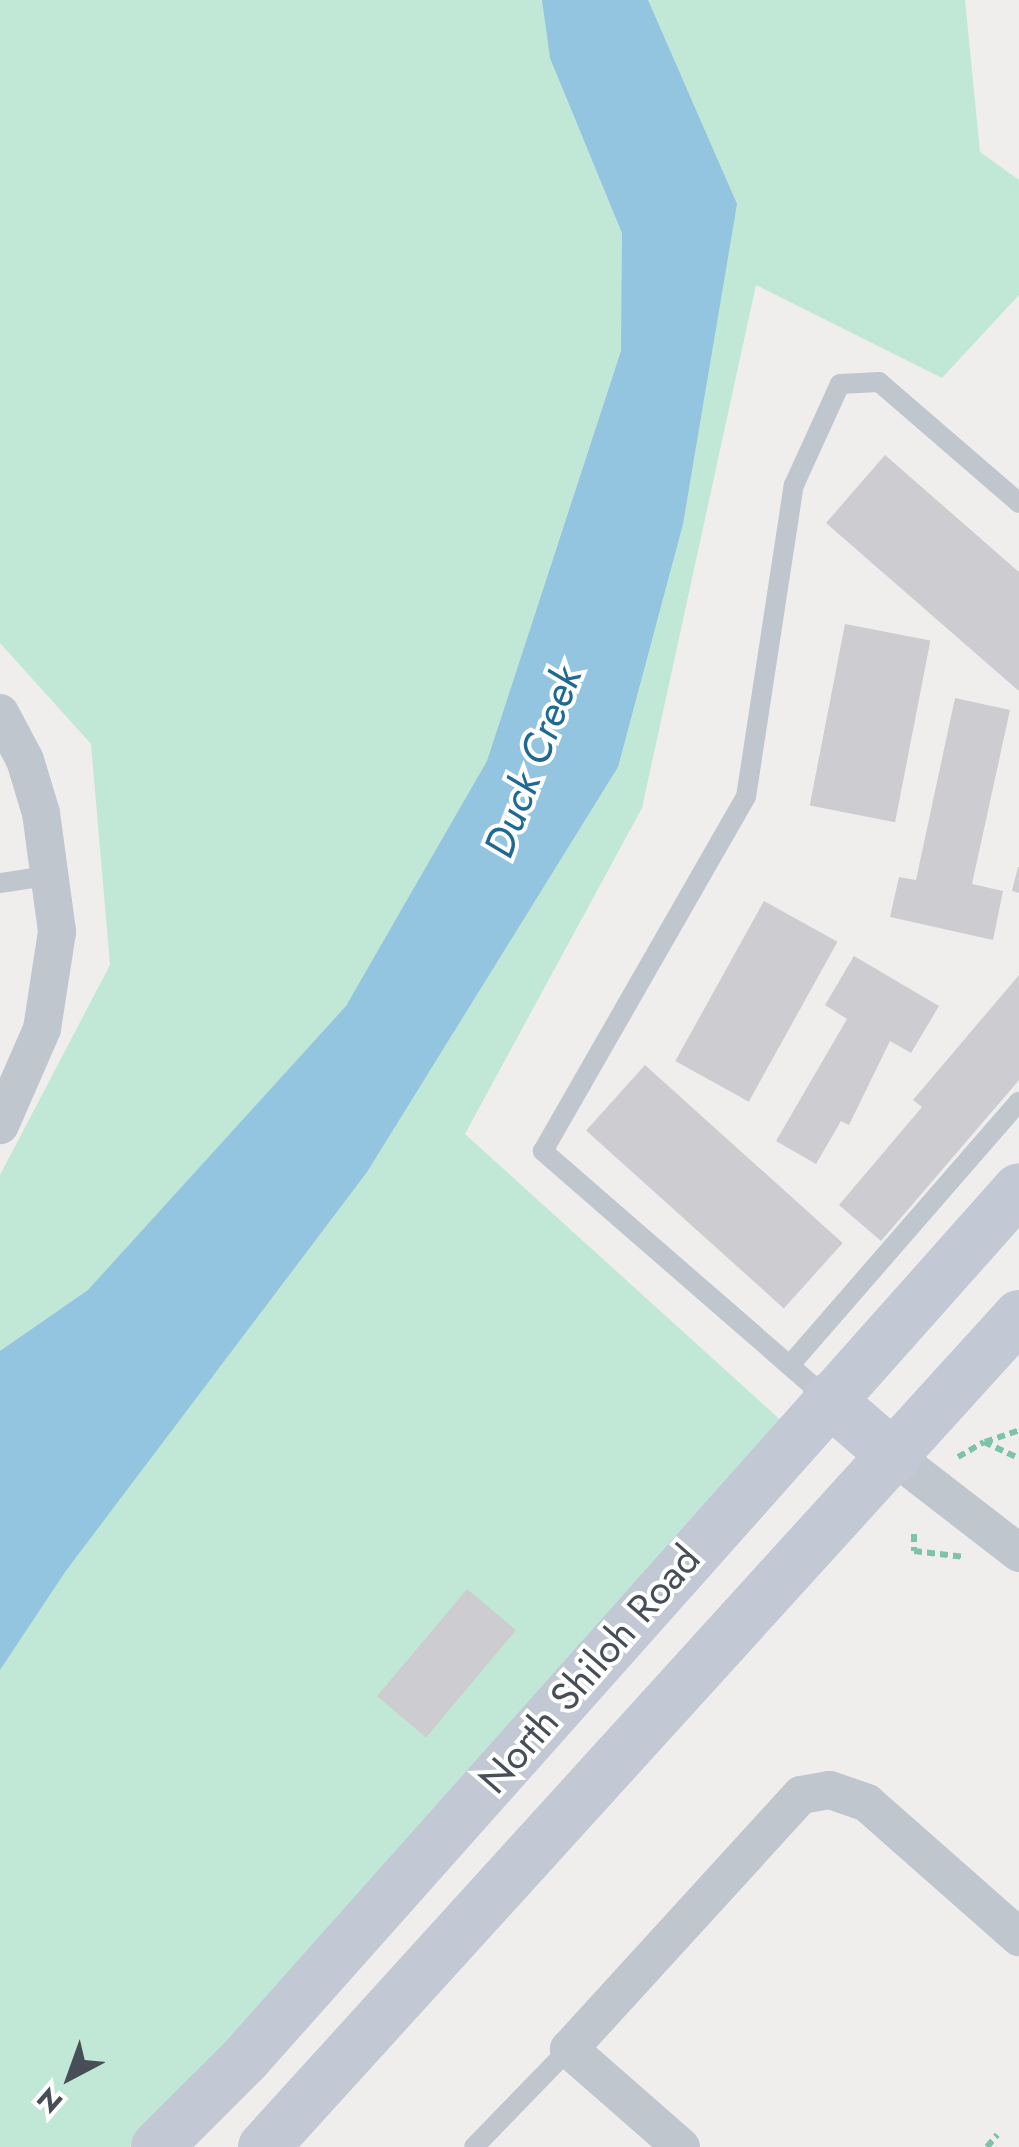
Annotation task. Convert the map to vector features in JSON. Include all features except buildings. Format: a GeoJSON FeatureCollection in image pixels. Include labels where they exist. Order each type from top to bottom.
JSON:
{"type":"FeatureCollection","features":[{"type":"Feature","properties":{"kind":"main road","name":"North Shiloh Road"},"geometry":{"type":"LineString","coordinates":[[158,2147],[245,2059],[828,1399],[1019,1189]]}},
{"type":"Feature","properties":{"kind":"main road","name":"North Shiloh Road"},"geometry":{"type":"LineString","coordinates":[[264,2147],[895,1457],[1019,1316]]}},
{"type":"Feature","properties":{"kind":"main road"},"geometry":{"type":"LineString","coordinates":[[828,1399],[895,1457]]}},
{"type":"Feature","properties":{"kind":"street"},"geometry":{"type":"LineString","coordinates":[[0,713],[25,760],[53,875],[54,976],[26,1076],[0,1125]]}},
{"type":"Feature","properties":{"kind":"street"},"geometry":{"type":"LineString","coordinates":[[895,1457],[1019,1552]]}},
{"type":"Feature","properties":{"kind":"street"},"geometry":{"type":"LineString","coordinates":[[681,2147],[569,2049],[801,1795],[830,1790],[866,1804],[1019,1937]]}},
{"type":"Feature","properties":{"kind":"lane"},"geometry":{"type":"LineString","coordinates":[[828,1399],[543,1150],[746,797],[794,485],[840,384],[879,382],[1019,503]]}},
{"type":"Feature","properties":{"kind":"lane"},"geometry":{"type":"LineString","coordinates":[[0,883],[53,875]]}},
{"type":"Feature","properties":{"kind":"lane"},"geometry":{"type":"LineString","coordinates":[[790,1365],[1019,1102]]}},
{"type":"Feature","properties":{"kind":"lane"},"geometry":{"type":"LineString","coordinates":[[474,2147],[569,2049]]}},
{"type":"Feature","properties":{"kind":"path"},"geometry":{"type":"LineString","coordinates":[[958,1457],[984,1442],[1019,1430]]}},
{"type":"Feature","properties":{"kind":"path"},"geometry":{"type":"LineString","coordinates":[[984,1442],[1019,1458]]}},
{"type":"Feature","properties":{"kind":"path"},"geometry":{"type":"LineString","coordinates":[[914,1534],[914,1552],[970,1559]]}},
{"type":"Feature","properties":{"kind":"path"},"geometry":{"type":"LineString","coordinates":[[987,2147],[997,2135]]}},
{"type":"Feature","properties":{"kind":"green space"},"geometry":{"type":"Polygon","coordinates":[[[0,0],[965,0],[980,152],[1019,180],[1019,295],[942,378],[756,285],[642,808],[465,1134],[786,1425],[130,2147],[0,2147],[0,1175],[110,965],[91,744],[0,643],[0,0]]]}},
{"type":"Feature","properties":{"kind":"water","name":"Duck Creek"},"geometry":{"type":"Polygon","coordinates":[[[542,0],[648,0],[737,204],[683,524],[618,767],[367,1172],[65,1572],[0,1670],[0,1351],[88,1290],[346,1006],[487,761],[621,351],[622,233],[550,58],[542,0]]]}}]}
